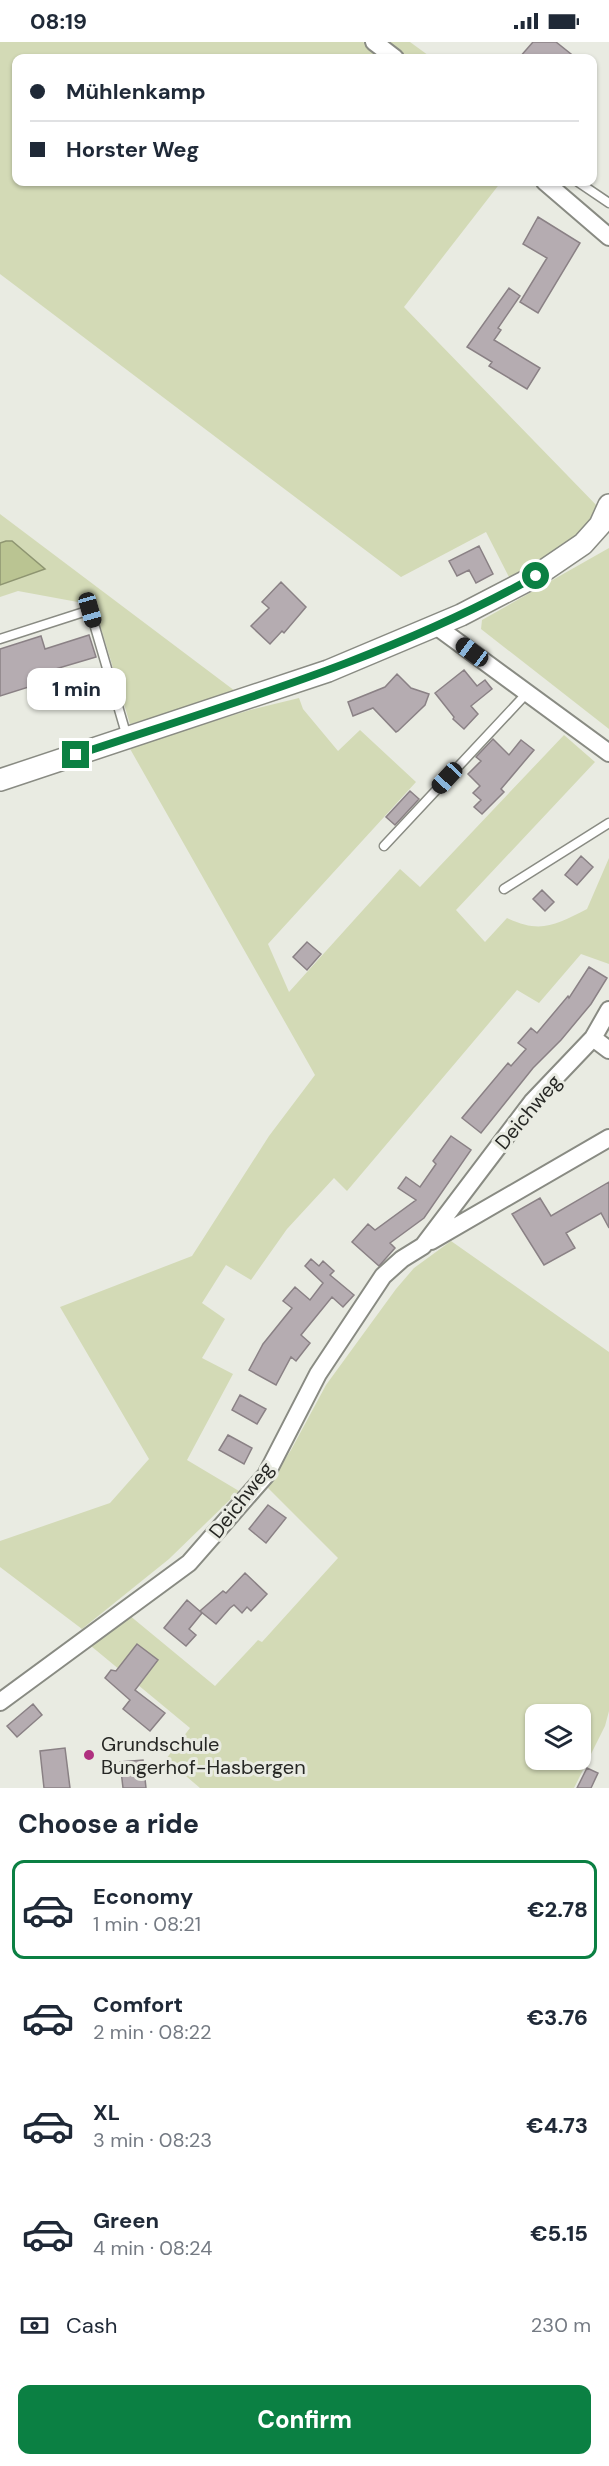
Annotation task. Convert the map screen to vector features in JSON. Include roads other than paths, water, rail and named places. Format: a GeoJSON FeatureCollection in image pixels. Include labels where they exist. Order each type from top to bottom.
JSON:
{"type":"FeatureCollection","features":[{"type":"Feature","properties":{"kind":"street"},"geometry":{"type":"LineString","coordinates":[[374,42],[390,54]]}},
{"type":"Feature","properties":{"kind":"street"},"geometry":{"type":"LineString","coordinates":[[550,186],[609,237]]}},
{"type":"Feature","properties":{"kind":"street"},"geometry":{"type":"LineString","coordinates":[[0,780],[328,671],[500,597],[583,544],[600,525],[609,505]]}},
{"type":"Feature","properties":{"kind":"street"},"geometry":{"type":"LineString","coordinates":[[430,628],[527,693],[609,753]]}},
{"type":"Feature","properties":{"kind":"street","name":"Deichweg"},"geometry":{"type":"LineString","coordinates":[[423,1246],[532,1102],[593,1038],[609,1010]]}},
{"type":"Feature","properties":{"kind":"street"},"geometry":{"type":"LineString","coordinates":[[593,1038],[609,1050]]}},
{"type":"Feature","properties":{"kind":"street","name":"Deichweg"},"geometry":{"type":"LineString","coordinates":[[0,1702],[189,1563],[266,1475],[318,1374],[383,1276],[402,1258],[609,1138]]}},
{"type":"Feature","properties":{"kind":"lane"},"geometry":{"type":"LineString","coordinates":[[584,186],[609,203]]}},
{"type":"Feature","properties":{"kind":"lane"},"geometry":{"type":"LineString","coordinates":[[0,639],[90,610],[127,738]]}},
{"type":"Feature","properties":{"kind":"lane"},"geometry":{"type":"LineString","coordinates":[[384,846],[527,693]]}},
{"type":"Feature","properties":{"kind":"lane"},"geometry":{"type":"LineString","coordinates":[[504,889],[609,823]]}},
{"type":"Feature","properties":{"kind":"place","name":"Grundschule Bungerhof-Hasbergen"},"geometry":{"type":"Point","coordinates":[89,1755]}}]}
